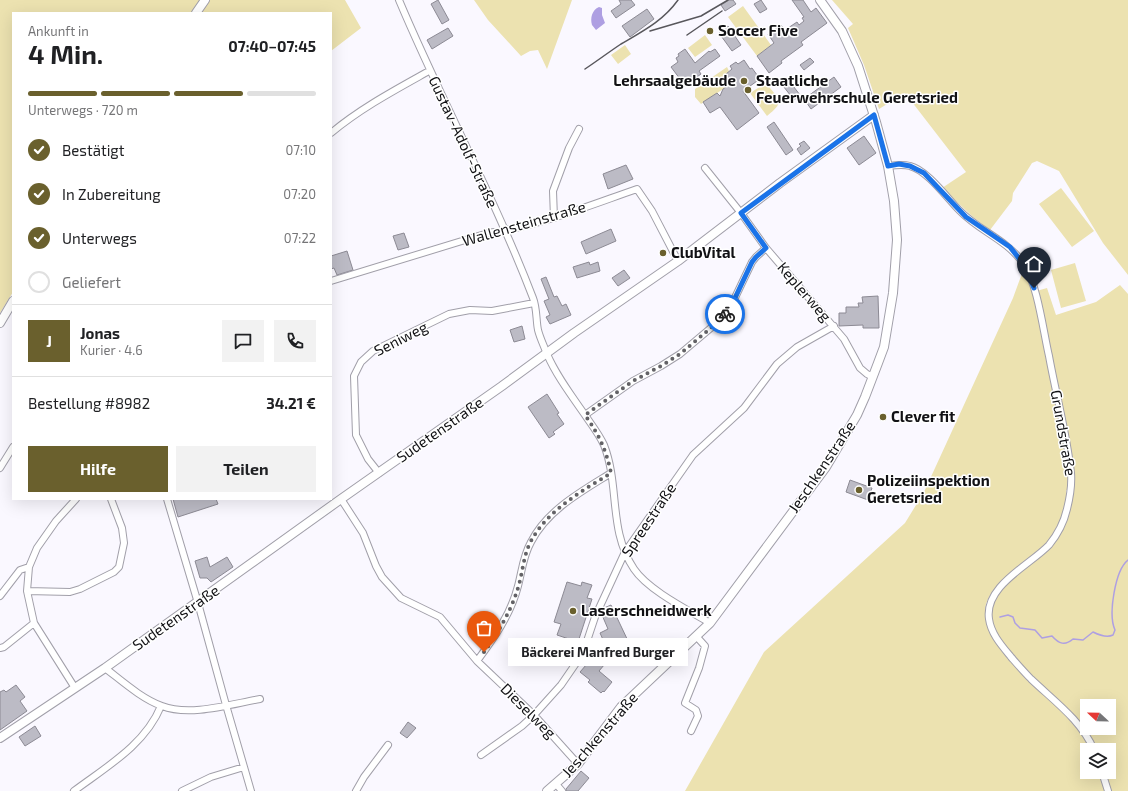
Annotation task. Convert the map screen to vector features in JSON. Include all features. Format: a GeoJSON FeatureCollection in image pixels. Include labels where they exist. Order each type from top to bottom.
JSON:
{"type":"FeatureCollection","features":[{"type":"Feature","properties":{"kind":"street"},"geometry":{"type":"LineString","coordinates":[[197,12],[205,0]]}},
{"type":"Feature","properties":{"kind":"street","name":"Gustav-Adolf-Straße"},"geometry":{"type":"LineString","coordinates":[[399,0],[429,71],[464,140],[534,302],[538,330],[547,353],[559,377],[602,442],[611,473],[615,518],[619,537],[625,552],[634,570],[648,584],[674,602],[710,623]]}},
{"type":"Feature","properties":{"kind":"street","name":"Jeschkenstraße"},"geometry":{"type":"LineString","coordinates":[[547,791],[578,764],[621,707],[710,623],[826,467],[857,415],[873,377],[885,340],[894,293],[897,240],[894,201],[888,166],[874,115],[858,66],[842,31],[820,0]]}},
{"type":"Feature","properties":{"kind":"street"},"geometry":{"type":"LineString","coordinates":[[332,132],[376,101],[429,71]]}},
{"type":"Feature","properties":{"kind":"street","name":"Sudetenstraße"},"geometry":{"type":"LineString","coordinates":[[0,738],[105,668],[198,603],[341,499],[678,261],[874,115]]}},
{"type":"Feature","properties":{"kind":"street"},"geometry":{"type":"LineString","coordinates":[[554,218],[553,191],[569,148],[579,129]]}},
{"type":"Feature","properties":{"kind":"street","name":"Grundstraße"},"geometry":{"type":"LineString","coordinates":[[888,166],[899,164],[917,169],[924,173],[966,217],[1004,242],[1017,255],[1025,266],[1034,288],[1063,425],[1071,483],[1067,511],[1057,535],[1042,551],[1002,586],[991,602],[988,613],[993,632],[1004,650],[1029,678],[1076,720],[1090,743]]}},
{"type":"Feature","properties":{"kind":"street","name":"Keplerweg"},"geometry":{"type":"LineString","coordinates":[[705,168],[741,213],[766,248],[834,326],[844,339],[860,368],[873,377]]}},
{"type":"Feature","properties":{"kind":"street","name":"Wallensteinstraße"},"geometry":{"type":"LineString","coordinates":[[332,281],[488,233],[504,231],[554,218],[637,189],[652,211],[678,261]]}},
{"type":"Feature","properties":{"kind":"street"},"geometry":{"type":"LineString","coordinates":[[585,415],[633,381],[680,354],[712,327],[731,306],[752,262],[766,248]]}},
{"type":"Feature","properties":{"kind":"street","name":"Seniweg"},"geometry":{"type":"LineString","coordinates":[[379,473],[368,459],[356,435],[354,376],[362,362],[373,351],[449,314],[470,310],[492,311],[534,302]]}},
{"type":"Feature","properties":{"kind":"street"},"geometry":{"type":"LineString","coordinates":[[0,323],[12,303]]}},
{"type":"Feature","properties":{"kind":"street","name":"Spreestraße"},"geometry":{"type":"LineString","coordinates":[[481,755],[522,726],[561,685],[583,653],[595,618],[625,552],[693,455],[744,408],[772,369],[797,347],[834,326]]}},
{"type":"Feature","properties":{"kind":"street"},"geometry":{"type":"LineString","coordinates":[[0,468],[12,449]]}},
{"type":"Feature","properties":{"kind":"street"},"geometry":{"type":"LineString","coordinates":[[477,660],[490,643],[510,611],[518,586],[523,559],[531,541],[546,520],[581,491],[611,473]]}},
{"type":"Feature","properties":{"kind":"street","name":"Dieselweg"},"geometry":{"type":"LineString","coordinates":[[341,499],[363,533],[382,577],[401,598],[440,617],[477,660],[534,715],[578,764]]}},
{"type":"Feature","properties":{"kind":"street"},"geometry":{"type":"LineString","coordinates":[[75,500],[56,521],[37,548],[29,567],[27,591],[34,624],[75,688]]}},
{"type":"Feature","properties":{"kind":"street"},"geometry":{"type":"LineString","coordinates":[[27,591],[70,592],[80,590],[116,571],[122,559],[124,543],[122,528],[111,500]]}},
{"type":"Feature","properties":{"kind":"street"},"geometry":{"type":"LineString","coordinates":[[167,500],[251,791]]}},
{"type":"Feature","properties":{"kind":"street"},"geometry":{"type":"LineString","coordinates":[[0,596],[20,570],[29,567]]}},
{"type":"Feature","properties":{"kind":"street"},"geometry":{"type":"LineString","coordinates":[[0,648],[4,647],[34,624]]}},
{"type":"Feature","properties":{"kind":"street"},"geometry":{"type":"LineString","coordinates":[[691,731],[698,716],[696,710],[685,703],[699,668],[705,646],[696,636]]}},
{"type":"Feature","properties":{"kind":"street"},"geometry":{"type":"LineString","coordinates":[[105,668],[131,688],[161,706],[196,710],[260,699]]}},
{"type":"Feature","properties":{"kind":"street"},"geometry":{"type":"LineString","coordinates":[[74,791],[106,768],[137,741],[151,726],[161,706]]}},
{"type":"Feature","properties":{"kind":"street"},"geometry":{"type":"LineString","coordinates":[[356,791],[364,777],[388,745]]}},
{"type":"Feature","properties":{"kind":"street"},"geometry":{"type":"LineString","coordinates":[[182,791],[211,777],[244,767]]}},
{"type":"Feature","properties":{"kind":"street"},"geometry":{"type":"LineString","coordinates":[[1104,779],[1108,791]]}},
{"type":"Feature","properties":{"kind":"street","name":"Jeschkenstraße"},"geometry":{"type":"LineString","coordinates":[[556,784],[562,791]]}},
{"type":"Feature","properties":{"kind":"shaded area"},"geometry":{"type":"Polygon","coordinates":[[[0,0],[345,0],[361,28],[332,50],[332,12],[12,12],[12,294],[0,313],[0,0]]]}},
{"type":"Feature","properties":{"kind":"shaded area"},"geometry":{"type":"Polygon","coordinates":[[[474,0],[572,0],[547,69],[538,50],[530,51],[521,56],[488,20],[474,0]]]}},
{"type":"Feature","properties":{"kind":"shaded area"},"geometry":{"type":"Polygon","coordinates":[[[832,0],[1128,0],[1128,275],[1103,243],[1059,171],[1037,161],[1032,163],[1013,193],[1012,201],[990,230],[973,217],[942,188],[966,172],[905,93],[879,109],[864,65],[848,28],[853,24],[832,0]]]}},
{"type":"Feature","properties":{"kind":"shaded area"},"geometry":{"type":"Polygon","coordinates":[[[743,6],[771,45],[757,56],[728,17],[743,6]]]}},
{"type":"Feature","properties":{"kind":"shaded area"},"geometry":{"type":"Polygon","coordinates":[[[599,7],[602,8],[602,15],[605,23],[596,30],[592,25],[591,17],[593,12],[599,7]]]}},
{"type":"Feature","properties":{"kind":"shaded area"},"geometry":{"type":"Polygon","coordinates":[[[705,35],[712,45],[695,57],[688,48],[705,35]]]}},
{"type":"Feature","properties":{"kind":"shaded area"},"geometry":{"type":"Polygon","coordinates":[[[625,45],[631,54],[618,64],[611,55],[625,45]]]}},
{"type":"Feature","properties":{"kind":"shaded area"},"geometry":{"type":"Polygon","coordinates":[[[727,67],[729,71],[726,74],[732,83],[701,104],[695,97],[695,89],[727,67]]]}},
{"type":"Feature","properties":{"kind":"shaded area"},"geometry":{"type":"Polygon","coordinates":[[[766,83],[778,100],[777,107],[767,116],[750,93],[766,83]]]}},
{"type":"Feature","properties":{"kind":"shaded area"},"geometry":{"type":"Polygon","coordinates":[[[1061,188],[1094,231],[1072,247],[1039,204],[1061,188]]]}},
{"type":"Feature","properties":{"kind":"shaded area"},"geometry":{"type":"Polygon","coordinates":[[[1075,263],[1086,301],[1061,308],[1051,270],[1075,263]]]}},
{"type":"Feature","properties":{"kind":"shaded area"},"geometry":{"type":"Polygon","coordinates":[[[1024,268],[1033,292],[1047,288],[1056,315],[1096,302],[1120,285],[1128,294],[1128,791],[685,791],[764,652],[905,523],[924,492],[1013,298],[1024,268]],[[1066,490],[1066,504],[1063,516],[1058,527],[1050,538],[1042,548],[1003,580],[993,591],[986,604],[986,619],[992,635],[1002,651],[1030,681],[1070,717],[1080,730],[1080,735],[1084,735],[1085,737],[1088,743],[1080,743],[1080,779],[1116,779],[1116,743],[1093,743],[1088,735],[1116,735],[1116,699],[1080,699],[1080,723],[1067,708],[1032,677],[1007,651],[998,637],[992,623],[991,610],[994,599],[1010,580],[1054,543],[1061,533],[1067,518],[1072,492],[1066,490]]]}},
{"type":"Feature","properties":{"kind":"building"},"geometry":{"type":"Polygon","coordinates":[[[438,0],[449,20],[442,24],[431,4],[438,0]]]}},
{"type":"Feature","properties":{"kind":"building"},"geometry":{"type":"Polygon","coordinates":[[[619,0],[631,0],[635,5],[616,18],[611,11],[621,4],[619,0]]]}},
{"type":"Feature","properties":{"kind":"building"},"geometry":{"type":"Polygon","coordinates":[[[729,0],[733,0],[736,4],[725,11],[721,5],[729,0]]]}},
{"type":"Feature","properties":{"kind":"building"},"geometry":{"type":"Polygon","coordinates":[[[761,0],[767,9],[760,13],[754,4],[761,0]]]}},
{"type":"Feature","properties":{"kind":"building"},"geometry":{"type":"Polygon","coordinates":[[[792,0],[803,0],[811,12],[816,8],[827,23],[801,42],[803,45],[781,61],[782,63],[769,73],[757,56],[774,43],[768,34],[781,25],[785,30],[797,22],[799,25],[804,21],[802,18],[804,17],[792,0]]]}},
{"type":"Feature","properties":{"kind":"building"},"geometry":{"type":"Polygon","coordinates":[[[647,9],[654,19],[630,37],[622,26],[647,9]]]}},
{"type":"Feature","properties":{"kind":"building"},"geometry":{"type":"Polygon","coordinates":[[[728,26],[741,45],[732,51],[719,33],[728,26]]]}},
{"type":"Feature","properties":{"kind":"building"},"geometry":{"type":"Polygon","coordinates":[[[448,28],[453,36],[432,49],[427,40],[448,28]]]}},
{"type":"Feature","properties":{"kind":"building"},"geometry":{"type":"Polygon","coordinates":[[[685,49],[695,63],[709,51],[710,52],[715,49],[720,56],[699,71],[701,74],[682,88],[677,81],[680,79],[671,67],[678,62],[676,58],[679,56],[678,54],[685,49]]]}},
{"type":"Feature","properties":{"kind":"building"},"geometry":{"type":"Polygon","coordinates":[[[810,58],[814,62],[804,70],[800,65],[810,58]]]}},
{"type":"Feature","properties":{"kind":"building"},"geometry":{"type":"Polygon","coordinates":[[[744,60],[750,69],[752,68],[760,79],[743,91],[759,113],[737,130],[720,107],[710,113],[703,102],[717,93],[720,96],[723,89],[732,83],[726,74],[732,69],[730,66],[736,62],[738,64],[744,60]]]}},
{"type":"Feature","properties":{"kind":"building"},"geometry":{"type":"Polygon","coordinates":[[[834,77],[841,87],[811,109],[804,99],[834,77]]]}},
{"type":"Feature","properties":{"kind":"building"},"geometry":{"type":"Polygon","coordinates":[[[787,78],[800,95],[794,100],[780,82],[787,78]]]}},
{"type":"Feature","properties":{"kind":"building"},"geometry":{"type":"Polygon","coordinates":[[[774,122],[793,150],[786,155],[767,127],[774,122]]]}},
{"type":"Feature","properties":{"kind":"building"},"geometry":{"type":"Polygon","coordinates":[[[864,136],[876,153],[859,165],[847,148],[864,136]]]}},
{"type":"Feature","properties":{"kind":"building"},"geometry":{"type":"Polygon","coordinates":[[[804,141],[810,148],[801,155],[797,149],[801,146],[799,144],[804,141]]]}},
{"type":"Feature","properties":{"kind":"building"},"geometry":{"type":"Polygon","coordinates":[[[626,165],[633,179],[608,189],[603,174],[626,165]]]}},
{"type":"Feature","properties":{"kind":"building"},"geometry":{"type":"Polygon","coordinates":[[[611,229],[616,241],[586,254],[581,242],[611,229]]]}},
{"type":"Feature","properties":{"kind":"building"},"geometry":{"type":"Polygon","coordinates":[[[404,233],[409,247],[398,250],[393,236],[404,233]]]}},
{"type":"Feature","properties":{"kind":"building"},"geometry":{"type":"Polygon","coordinates":[[[347,251],[353,270],[337,275],[334,268],[332,269],[332,256],[347,251]]]}},
{"type":"Feature","properties":{"kind":"building"},"geometry":{"type":"Polygon","coordinates":[[[589,262],[590,265],[598,262],[600,271],[577,278],[573,267],[589,262]]]}},
{"type":"Feature","properties":{"kind":"building"},"geometry":{"type":"Polygon","coordinates":[[[624,270],[630,278],[618,286],[612,278],[624,270]]]}},
{"type":"Feature","properties":{"kind":"building"},"geometry":{"type":"Polygon","coordinates":[[[546,277],[554,297],[557,296],[562,306],[566,304],[571,315],[550,324],[546,317],[550,315],[544,301],[549,299],[541,279],[546,277]]]}},
{"type":"Feature","properties":{"kind":"building"},"geometry":{"type":"Polygon","coordinates":[[[878,296],[879,328],[863,328],[863,325],[839,326],[839,313],[846,313],[846,307],[859,307],[858,303],[863,303],[862,297],[878,296]]]}},
{"type":"Feature","properties":{"kind":"building"},"geometry":{"type":"Polygon","coordinates":[[[522,326],[525,339],[514,342],[510,330],[522,326]]]}},
{"type":"Feature","properties":{"kind":"building"},"geometry":{"type":"Polygon","coordinates":[[[547,394],[564,424],[553,432],[555,434],[549,438],[528,407],[547,394]]]}},
{"type":"Feature","properties":{"kind":"building","name":"Polizeiinspektion Geretsried"},"geometry":{"type":"Polygon","coordinates":[[[850,480],[872,488],[868,500],[846,492],[850,480]]]}},
{"type":"Feature","properties":{"kind":"building"},"geometry":{"type":"Polygon","coordinates":[[[173,500],[216,500],[218,504],[178,517],[173,500]]]}},
{"type":"Feature","properties":{"kind":"building"},"geometry":{"type":"Polygon","coordinates":[[[207,557],[210,567],[227,557],[233,567],[211,582],[207,578],[200,578],[195,561],[207,557]]]}},
{"type":"Feature","properties":{"kind":"building","name":"Laserschneidwerk"},"geometry":{"type":"Polygon","coordinates":[[[567,582],[581,586],[582,582],[592,585],[587,598],[592,599],[578,642],[557,635],[561,624],[554,622],[567,582]]]}},
{"type":"Feature","properties":{"kind":"building"},"geometry":{"type":"Polygon","coordinates":[[[611,605],[629,643],[609,653],[600,633],[608,629],[602,615],[606,613],[604,608],[611,605]]]}},
{"type":"Feature","properties":{"kind":"building"},"geometry":{"type":"Polygon","coordinates":[[[594,645],[610,658],[599,671],[612,682],[604,692],[603,691],[601,693],[588,682],[590,680],[580,672],[593,657],[589,655],[592,652],[589,650],[594,645]]]}},
{"type":"Feature","properties":{"kind":"building"},"geometry":{"type":"Polygon","coordinates":[[[16,685],[25,697],[20,701],[27,711],[0,730],[0,692],[4,690],[6,692],[16,685]]]}},
{"type":"Feature","properties":{"kind":"building"},"geometry":{"type":"Polygon","coordinates":[[[408,722],[416,728],[407,738],[400,733],[408,722]]]}},
{"type":"Feature","properties":{"kind":"building"},"geometry":{"type":"Polygon","coordinates":[[[35,726],[41,736],[25,746],[19,737],[35,726]]]}},
{"type":"Feature","properties":{"kind":"building"},"geometry":{"type":"Polygon","coordinates":[[[581,771],[589,778],[578,791],[566,791],[566,789],[581,771]]]}},
{"type":"Feature","properties":{"kind":"waterway"},"geometry":{"type":"LineString","coordinates":[[1000,617],[1008,615],[1013,617],[1015,623],[1020,628],[1035,630],[1042,638],[1052,636],[1057,641],[1062,643],[1067,643],[1073,639],[1083,640],[1093,632],[1100,635],[1111,636],[1115,630],[1112,614],[1116,583],[1123,565],[1128,560]]}},
{"type":"Feature","properties":{"kind":"railway"},"geometry":{"type":"LineString","coordinates":[[585,69],[659,20],[678,0]]}},
{"type":"Feature","properties":{"kind":"railway"},"geometry":{"type":"LineString","coordinates":[[650,31],[701,16],[728,0]]}},
{"type":"Feature","properties":{"kind":"railway"},"geometry":{"type":"LineString","coordinates":[[687,35],[722,11]]}},
{"type":"Feature","properties":{"kind":"way so far"},"geometry":{"type":"LineString","coordinates":[[484,652],[510,611],[518,586],[523,559],[531,541],[546,520],[581,491],[611,473],[604,446],[595,429],[585,415],[633,381],[661,366],[690,347],[725,314]]}},
{"type":"Feature","properties":{"kind":"place","name":"Soccer Five"},"geometry":{"type":"Point","coordinates":[710,31]}},
{"type":"Feature","properties":{"kind":"place","name":"Lehrsaalgebäude"},"geometry":{"type":"Point","coordinates":[744,81]}},
{"type":"Feature","properties":{"kind":"place","name":"Staatliche Feuerwehrschule Geretsried"},"geometry":{"type":"Point","coordinates":[748,90]}},
{"type":"Feature","properties":{"kind":"place","name":"ClubVital"},"geometry":{"type":"Point","coordinates":[663,253]}},
{"type":"Feature","properties":{"kind":"place","name":"Clever fit"},"geometry":{"type":"Point","coordinates":[883,417]}},
{"type":"Feature","properties":{"kind":"place","name":"Polizeiinspektion Geretsried"},"geometry":{"type":"Point","coordinates":[859,490]}},
{"type":"Feature","properties":{"kind":"place","name":"Laserschneidwerk"},"geometry":{"type":"Point","coordinates":[573,611]}},
{"type":"Feature","properties":{"kind":"place","name":"Bäckerei Manfred Burger"},"geometry":{"type":"Point","coordinates":[484,652]}},
{"type":"Feature","properties":{"kind":"route"},"geometry":{"type":"LineString","coordinates":[[725,314],[731,306],[752,262],[766,248],[741,213],[874,115],[888,166],[899,164],[910,166],[924,173],[966,217],[1010,247],[1025,266],[1034,288]]}}]}
